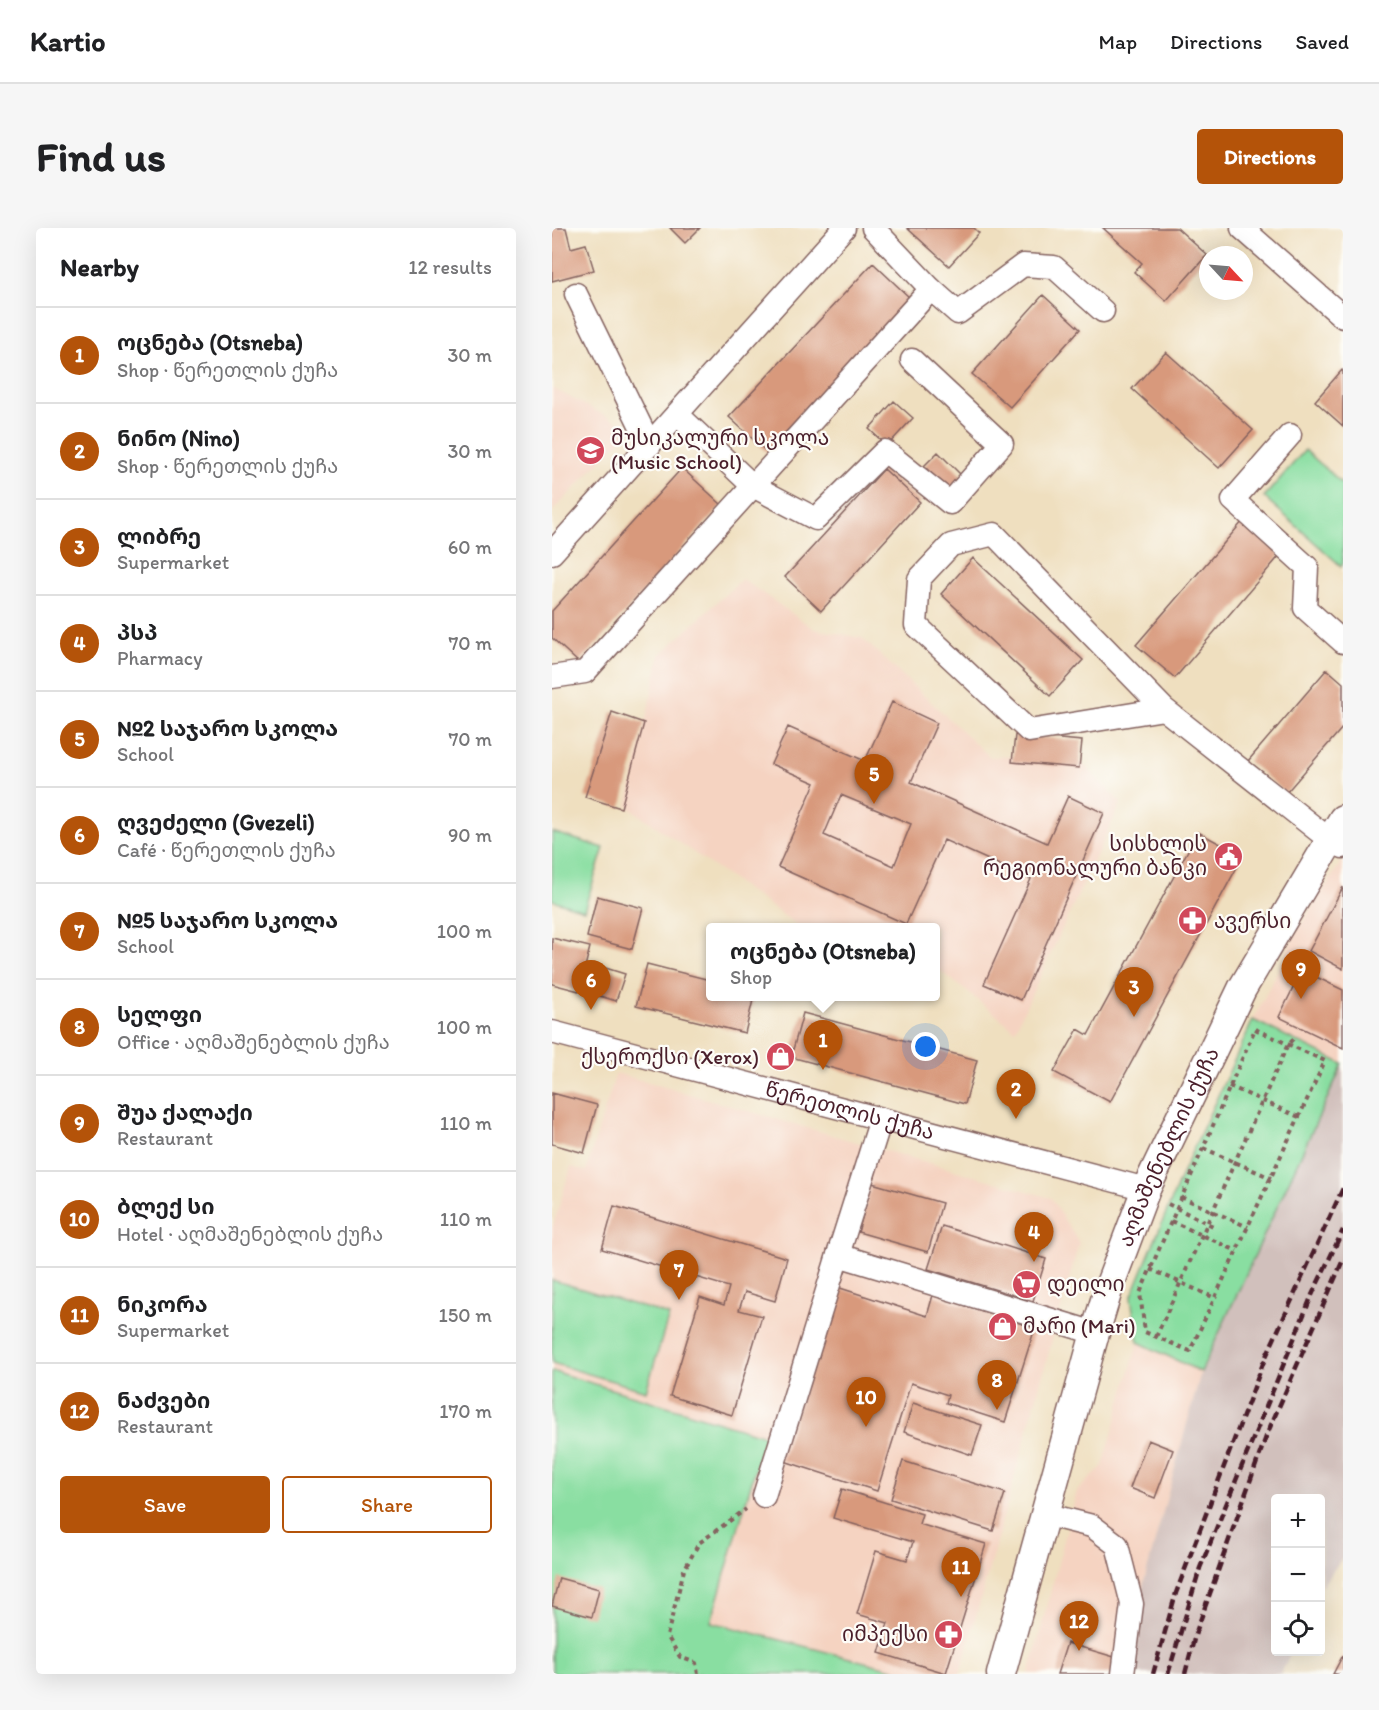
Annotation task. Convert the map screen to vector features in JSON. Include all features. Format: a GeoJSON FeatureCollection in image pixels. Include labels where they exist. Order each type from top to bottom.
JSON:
{"type":"FeatureCollection","features":[{"type":"Feature","properties":{"kind":"main road","name":"აღმაშენებლის ქუჩა"},"geometry":{"type":"LineString","coordinates":[[1001,1674],[1095,1333],[1109,1287],[1146,1189],[1242,989],[1339,835]]}},
{"type":"Feature","properties":{"kind":"street"},"geometry":{"type":"LineString","coordinates":[[552,553],[844,228]]}},
{"type":"Feature","properties":{"kind":"street"},"geometry":{"type":"LineString","coordinates":[[873,228],[931,289],[958,313],[1023,265],[1054,267],[1103,311]]}},
{"type":"Feature","properties":{"kind":"street"},"geometry":{"type":"LineString","coordinates":[[1242,228],[1343,317]]}},
{"type":"Feature","properties":{"kind":"street"},"geometry":{"type":"LineString","coordinates":[[552,677],[585,672],[931,289]]}},
{"type":"Feature","properties":{"kind":"street"},"geometry":{"type":"LineString","coordinates":[[576,294],[650,445]]}},
{"type":"Feature","properties":{"kind":"street"},"geometry":{"type":"LineString","coordinates":[[677,414],[753,486],[816,519],[885,451],[950,503],[1002,444],[912,360]]}},
{"type":"Feature","properties":{"kind":"street"},"geometry":{"type":"LineString","coordinates":[[1290,435],[1233,500],[1307,567],[1305,608],[1343,642]]}},
{"type":"Feature","properties":{"kind":"street"},"geometry":{"type":"LineString","coordinates":[[1164,709],[1029,730],[916,625],[919,579],[951,545],[994,534],[1164,709],[1339,835]]}},
{"type":"Feature","properties":{"kind":"street","name":"წერეთლის ქუჩა"},"geometry":{"type":"LineString","coordinates":[[552,1032],[1146,1189]]}},
{"type":"Feature","properties":{"kind":"street"},"geometry":{"type":"LineString","coordinates":[[764,1496],[880,1119]]}},
{"type":"Feature","properties":{"kind":"street"},"geometry":{"type":"LineString","coordinates":[[838,1255],[1095,1333]]}},
{"type":"Feature","properties":{"kind":"street"},"geometry":{"type":"LineString","coordinates":[[1044,1514],[1092,1526],[1117,1545],[1132,1604],[1124,1674]]}},
{"type":"Feature","properties":{"kind":"path"},"geometry":{"type":"LineString","coordinates":[[1255,1029],[1288,1044],[1325,1061],[1190,1351],[1145,1332],[1140,1293],[1255,1029]]}},
{"type":"Feature","properties":{"kind":"path"},"geometry":{"type":"LineString","coordinates":[[1156,1336],[1288,1044],[1295,1037]]}},
{"type":"Feature","properties":{"kind":"path"},"geometry":{"type":"LineString","coordinates":[[1229,1086],[1299,1117]]}},
{"type":"Feature","properties":{"kind":"path"},"geometry":{"type":"LineString","coordinates":[[1203,1148],[1271,1178]]}},
{"type":"Feature","properties":{"kind":"path"},"geometry":{"type":"LineString","coordinates":[[1181,1197],[1248,1227]]}},
{"type":"Feature","properties":{"kind":"path"},"geometry":{"type":"LineString","coordinates":[[1176,1210],[1213,1226]]}},
{"type":"Feature","properties":{"kind":"path"},"geometry":{"type":"LineString","coordinates":[[1171,1221],[1237,1251]]}},
{"type":"Feature","properties":{"kind":"path"},"geometry":{"type":"LineString","coordinates":[[1150,1269],[1215,1298]]}},
{"type":"Feature","properties":{"kind":"path"},"geometry":{"type":"LineString","coordinates":[[698,1674],[696,1663],[680,1656],[667,1636],[684,1570],[699,1544],[764,1496]]}},
{"type":"Feature","properties":{"kind":"shaded area"},"geometry":{"type":"Polygon","coordinates":[[[552,388],[631,429],[552,512],[552,388]]]}},
{"type":"Feature","properties":{"kind":"shaded area"},"geometry":{"type":"Polygon","coordinates":[[[742,579],[814,629],[862,638],[990,757],[1075,756],[1121,803],[1015,1030],[940,970],[940,923],[794,923],[627,806],[660,655],[742,579]]]}},
{"type":"Feature","properties":{"kind":"shaded area"},"geometry":{"type":"Polygon","coordinates":[[[1343,859],[1343,1064],[1253,1020],[1298,929],[1343,859]]]}},
{"type":"Feature","properties":{"kind":"shaded area"},"geometry":{"type":"Polygon","coordinates":[[[1343,1063],[1343,1557],[1325,1582],[1325,1494],[1271,1494],[1271,1656],[1289,1656],[1281,1674],[1119,1674],[1201,1372],[1343,1063]]]}},
{"type":"Feature","properties":{"kind":"shaded area"},"geometry":{"type":"Polygon","coordinates":[[[616,1073],[1051,1198],[1079,1243],[960,1674],[911,1674],[711,1622],[765,1436],[552,1371],[552,1229],[571,1167],[586,1171],[616,1073]]]}},
{"type":"Feature","properties":{"kind":"shaded area"},"geometry":{"type":"Polygon","coordinates":[[[1138,1342],[1201,1372],[1119,1674],[1029,1674],[1077,1491],[1103,1466],[1138,1342]]]}},
{"type":"Feature","properties":{"kind":"green space"},"geometry":{"type":"Polygon","coordinates":[[[1305,450],[1343,484],[1343,564],[1341,566],[1264,497],[1305,450]]]}},
{"type":"Feature","properties":{"kind":"green space"},"geometry":{"type":"Polygon","coordinates":[[[552,832],[604,848],[584,910],[552,900],[552,832]]]}},
{"type":"Feature","properties":{"kind":"green space"},"geometry":{"type":"Polygon","coordinates":[[[1253,1020],[1343,1064],[1201,1372],[1138,1342],[1131,1298],[1185,1167],[1253,1020]]]}},
{"type":"Feature","properties":{"kind":"green space"},"geometry":{"type":"Polygon","coordinates":[[[552,1280],[669,1315],[646,1391],[552,1363],[552,1280]]]}},
{"type":"Feature","properties":{"kind":"green space"},"geometry":{"type":"Polygon","coordinates":[[[552,1371],[765,1436],[711,1622],[911,1674],[552,1674],[552,1371]]]}},
{"type":"Feature","properties":{"kind":"building"},"geometry":{"type":"Polygon","coordinates":[[[552,228],[566,228],[571,248],[586,244],[594,270],[552,281],[552,228]]]}},
{"type":"Feature","properties":{"kind":"building"},"geometry":{"type":"Polygon","coordinates":[[[670,228],[700,228],[685,243],[670,228]]]}},
{"type":"Feature","properties":{"kind":"building"},"geometry":{"type":"Polygon","coordinates":[[[907,228],[974,228],[979,233],[949,266],[907,228]]]}},
{"type":"Feature","properties":{"kind":"building"},"geometry":{"type":"Polygon","coordinates":[[[1103,228],[1177,228],[1199,248],[1199,264],[1166,301],[1134,272],[1142,263],[1103,228]]]}},
{"type":"Feature","properties":{"kind":"building"},"geometry":{"type":"Polygon","coordinates":[[[873,263],[911,299],[767,452],[729,417],[873,263]]]}},
{"type":"Feature","properties":{"kind":"building"},"geometry":{"type":"Polygon","coordinates":[[[1043,295],[1080,329],[1010,407],[972,374],[1043,295]]]}},
{"type":"Feature","properties":{"kind":"building"},"geometry":{"type":"Polygon","coordinates":[[[1166,352],[1253,430],[1219,468],[1132,389],[1166,352]]]}},
{"type":"Feature","properties":{"kind":"building"},"geometry":{"type":"Polygon","coordinates":[[[1342,370],[1343,372],[1343,426],[1315,401],[1342,370]]]}},
{"type":"Feature","properties":{"kind":"building"},"geometry":{"type":"Polygon","coordinates":[[[894,401],[913,418],[887,446],[869,429],[894,401]]]}},
{"type":"Feature","properties":{"kind":"building"},"geometry":{"type":"Polygon","coordinates":[[[938,452],[964,478],[950,492],[924,466],[938,452]]]}},
{"type":"Feature","properties":{"kind":"building"},"geometry":{"type":"Polygon","coordinates":[[[682,468],[722,505],[579,663],[552,638],[552,611],[682,468]]]}},
{"type":"Feature","properties":{"kind":"building"},"geometry":{"type":"Polygon","coordinates":[[[884,469],[920,502],[821,611],[785,577],[884,469]]]}},
{"type":"Feature","properties":{"kind":"building"},"geometry":{"type":"Polygon","coordinates":[[[1243,521],[1281,554],[1175,678],[1136,645],[1243,521]]]}},
{"type":"Feature","properties":{"kind":"building"},"geometry":{"type":"Polygon","coordinates":[[[973,558],[1083,660],[1050,696],[941,594],[973,558]]]}},
{"type":"Feature","properties":{"kind":"building"},"geometry":{"type":"Polygon","coordinates":[[[1327,669],[1343,683],[1343,727],[1286,793],[1248,761],[1327,669]]]}},
{"type":"Feature","properties":{"kind":"building"},"geometry":{"type":"Polygon","coordinates":[[[892,702],[937,723],[911,782],[1047,843],[1068,796],[1104,813],[1021,1000],[984,984],[1031,879],[944,840],[906,923],[904,923],[778,867],[815,783],[771,764],[788,727],[865,761],[892,702]],[[841,795],[824,835],[894,866],[911,824],[841,795]]]}},
{"type":"Feature","properties":{"kind":"building"},"geometry":{"type":"Polygon","coordinates":[[[612,712],[644,723],[621,808],[585,797],[612,712]]]}},
{"type":"Feature","properties":{"kind":"building"},"geometry":{"type":"Polygon","coordinates":[[[1015,735],[1082,741],[1079,768],[1012,762],[1015,735]]]}},
{"type":"Feature","properties":{"kind":"building"},"geometry":{"type":"Polygon","coordinates":[[[1198,832],[1243,856],[1110,1102],[1054,1072],[1078,1029],[1088,1035],[1198,832]]]}},
{"type":"Feature","properties":{"kind":"building"},"geometry":{"type":"Polygon","coordinates":[[[1343,887],[1343,969],[1309,951],[1343,887]]]}},
{"type":"Feature","properties":{"kind":"building"},"geometry":{"type":"Polygon","coordinates":[[[597,896],[643,908],[632,949],[587,937],[597,896]]]}},
{"type":"Feature","properties":{"kind":"building"},"geometry":{"type":"Polygon","coordinates":[[[552,938],[590,947],[579,991],[552,984],[552,938]]]}},
{"type":"Feature","properties":{"kind":"building"},"geometry":{"type":"Polygon","coordinates":[[[647,964],[706,979],[706,1001],[753,1001],[745,1033],[636,1006],[647,964]]]}},
{"type":"Feature","properties":{"kind":"building"},"geometry":{"type":"Polygon","coordinates":[[[596,965],[625,974],[616,1001],[587,992],[596,965]]]}},
{"type":"Feature","properties":{"kind":"building"},"geometry":{"type":"Polygon","coordinates":[[[1302,970],[1343,990],[1343,1048],[1279,1017],[1302,970]]]}},
{"type":"Feature","properties":{"kind":"building"},"geometry":{"type":"Polygon","coordinates":[[[803,1013],[977,1060],[965,1104],[791,1057],[803,1013]]]}},
{"type":"Feature","properties":{"kind":"building"},"geometry":{"type":"Polygon","coordinates":[[[552,1093],[597,1105],[584,1153],[552,1144],[552,1093]]]}},
{"type":"Feature","properties":{"kind":"building"},"geometry":{"type":"Polygon","coordinates":[[[872,1183],[942,1203],[928,1252],[858,1232],[872,1183]]]}},
{"type":"Feature","properties":{"kind":"building"},"geometry":{"type":"Polygon","coordinates":[[[614,1206],[787,1258],[775,1301],[745,1292],[739,1310],[762,1316],[732,1415],[670,1396],[700,1297],[724,1305],[729,1287],[602,1249],[614,1206]]]}},
{"type":"Feature","properties":{"kind":"building"},"geometry":{"type":"Polygon","coordinates":[[[942,1226],[1046,1259],[1033,1301],[928,1269],[942,1226]]]}},
{"type":"Feature","properties":{"kind":"building"},"geometry":{"type":"Polygon","coordinates":[[[837,1287],[927,1316],[933,1295],[1035,1328],[1005,1422],[946,1403],[948,1395],[911,1383],[877,1491],[781,1460],[837,1287]]]}},
{"type":"Feature","properties":{"kind":"building"},"geometry":{"type":"Polygon","coordinates":[[[913,1403],[982,1425],[972,1455],[904,1432],[913,1403]]]}},
{"type":"Feature","properties":{"kind":"building"},"geometry":{"type":"Polygon","coordinates":[[[1148,1440],[1173,1450],[1155,1498],[1130,1488],[1148,1440]]]}},
{"type":"Feature","properties":{"kind":"building"},"geometry":{"type":"Polygon","coordinates":[[[903,1461],[1005,1493],[993,1531],[891,1499],[903,1461]]]}},
{"type":"Feature","properties":{"kind":"building"},"geometry":{"type":"Polygon","coordinates":[[[842,1489],[922,1514],[919,1524],[986,1544],[946,1673],[879,1653],[888,1623],[857,1614],[876,1551],[907,1560],[913,1542],[833,1518],[842,1489]]]}},
{"type":"Feature","properties":{"kind":"building"},"geometry":{"type":"Polygon","coordinates":[[[559,1578],[599,1589],[592,1617],[552,1606],[559,1578]]]}},
{"type":"Feature","properties":{"kind":"building"},"geometry":{"type":"Polygon","coordinates":[[[1067,1643],[1121,1659],[1116,1674],[1057,1674],[1067,1643]]]}},
{"type":"Feature","properties":{"kind":"building"},"geometry":{"type":"Polygon","coordinates":[[[1343,1655],[1343,1674],[1333,1674],[1343,1655]]]}},
{"type":"Feature","properties":{"kind":"railway"},"geometry":{"type":"LineString","coordinates":[[1153,1674],[1176,1593],[1264,1361],[1343,1188]]}},
{"type":"Feature","properties":{"kind":"railway"},"geometry":{"type":"LineString","coordinates":[[1168,1674],[1200,1568],[1312,1295],[1343,1230]]}},
{"type":"Feature","properties":{"kind":"railway"},"geometry":{"type":"LineString","coordinates":[[1185,1674],[1195,1635],[1267,1434],[1343,1260]]}},
{"type":"Feature","properties":{"kind":"place","name":"მუსიკალური სკოლა (Music School)"},"geometry":{"type":"Point","coordinates":[590,450]}},
{"type":"Feature","properties":{"kind":"place","name":"№2 საჯარო სკოლა"},"geometry":{"type":"Point","coordinates":[874,804]}},
{"type":"Feature","properties":{"kind":"place","name":"სისხლის რეგიონალური ბანკი"},"geometry":{"type":"Point","coordinates":[1228,856]}},
{"type":"Feature","properties":{"kind":"place","name":"ავერსი"},"geometry":{"type":"Point","coordinates":[1193,921]}},
{"type":"Feature","properties":{"kind":"place","name":"შუა ქალაქი"},"geometry":{"type":"Point","coordinates":[1301,999]}},
{"type":"Feature","properties":{"kind":"place","name":"ღვეძელი (Gvezeli)"},"geometry":{"type":"Point","coordinates":[591,1010]}},
{"type":"Feature","properties":{"kind":"place","name":"ლიბრე"},"geometry":{"type":"Point","coordinates":[1134,1017]}},
{"type":"Feature","properties":{"kind":"place","name":"ქსეროქსი (Xerox)"},"geometry":{"type":"Point","coordinates":[780,1057]}},
{"type":"Feature","properties":{"kind":"place","name":"ოცნება (Otsneba)"},"geometry":{"type":"Point","coordinates":[823,1070]}},
{"type":"Feature","properties":{"kind":"place","name":"ნინო (Nino)"},"geometry":{"type":"Point","coordinates":[1016,1119]}},
{"type":"Feature","properties":{"kind":"place","name":"პსპ"},"geometry":{"type":"Point","coordinates":[1034,1262]}},
{"type":"Feature","properties":{"kind":"place","name":"დეილი"},"geometry":{"type":"Point","coordinates":[1026,1284]}},
{"type":"Feature","properties":{"kind":"place","name":"№5 საჯარო სკოლა"},"geometry":{"type":"Point","coordinates":[679,1300]}},
{"type":"Feature","properties":{"kind":"place","name":"მარი (Mari)"},"geometry":{"type":"Point","coordinates":[1002,1326]}},
{"type":"Feature","properties":{"kind":"place","name":"სელფი"},"geometry":{"type":"Point","coordinates":[997,1410]}},
{"type":"Feature","properties":{"kind":"place","name":"ბლექ სი"},"geometry":{"type":"Point","coordinates":[866,1427]}},
{"type":"Feature","properties":{"kind":"place","name":"ნიკორა"},"geometry":{"type":"Point","coordinates":[961,1597]}},
{"type":"Feature","properties":{"kind":"place","name":"იმპექსი"},"geometry":{"type":"Point","coordinates":[949,1634]}},
{"type":"Feature","properties":{"kind":"place","name":"ნაძვები"},"geometry":{"type":"Point","coordinates":[1079,1651]}}]}
